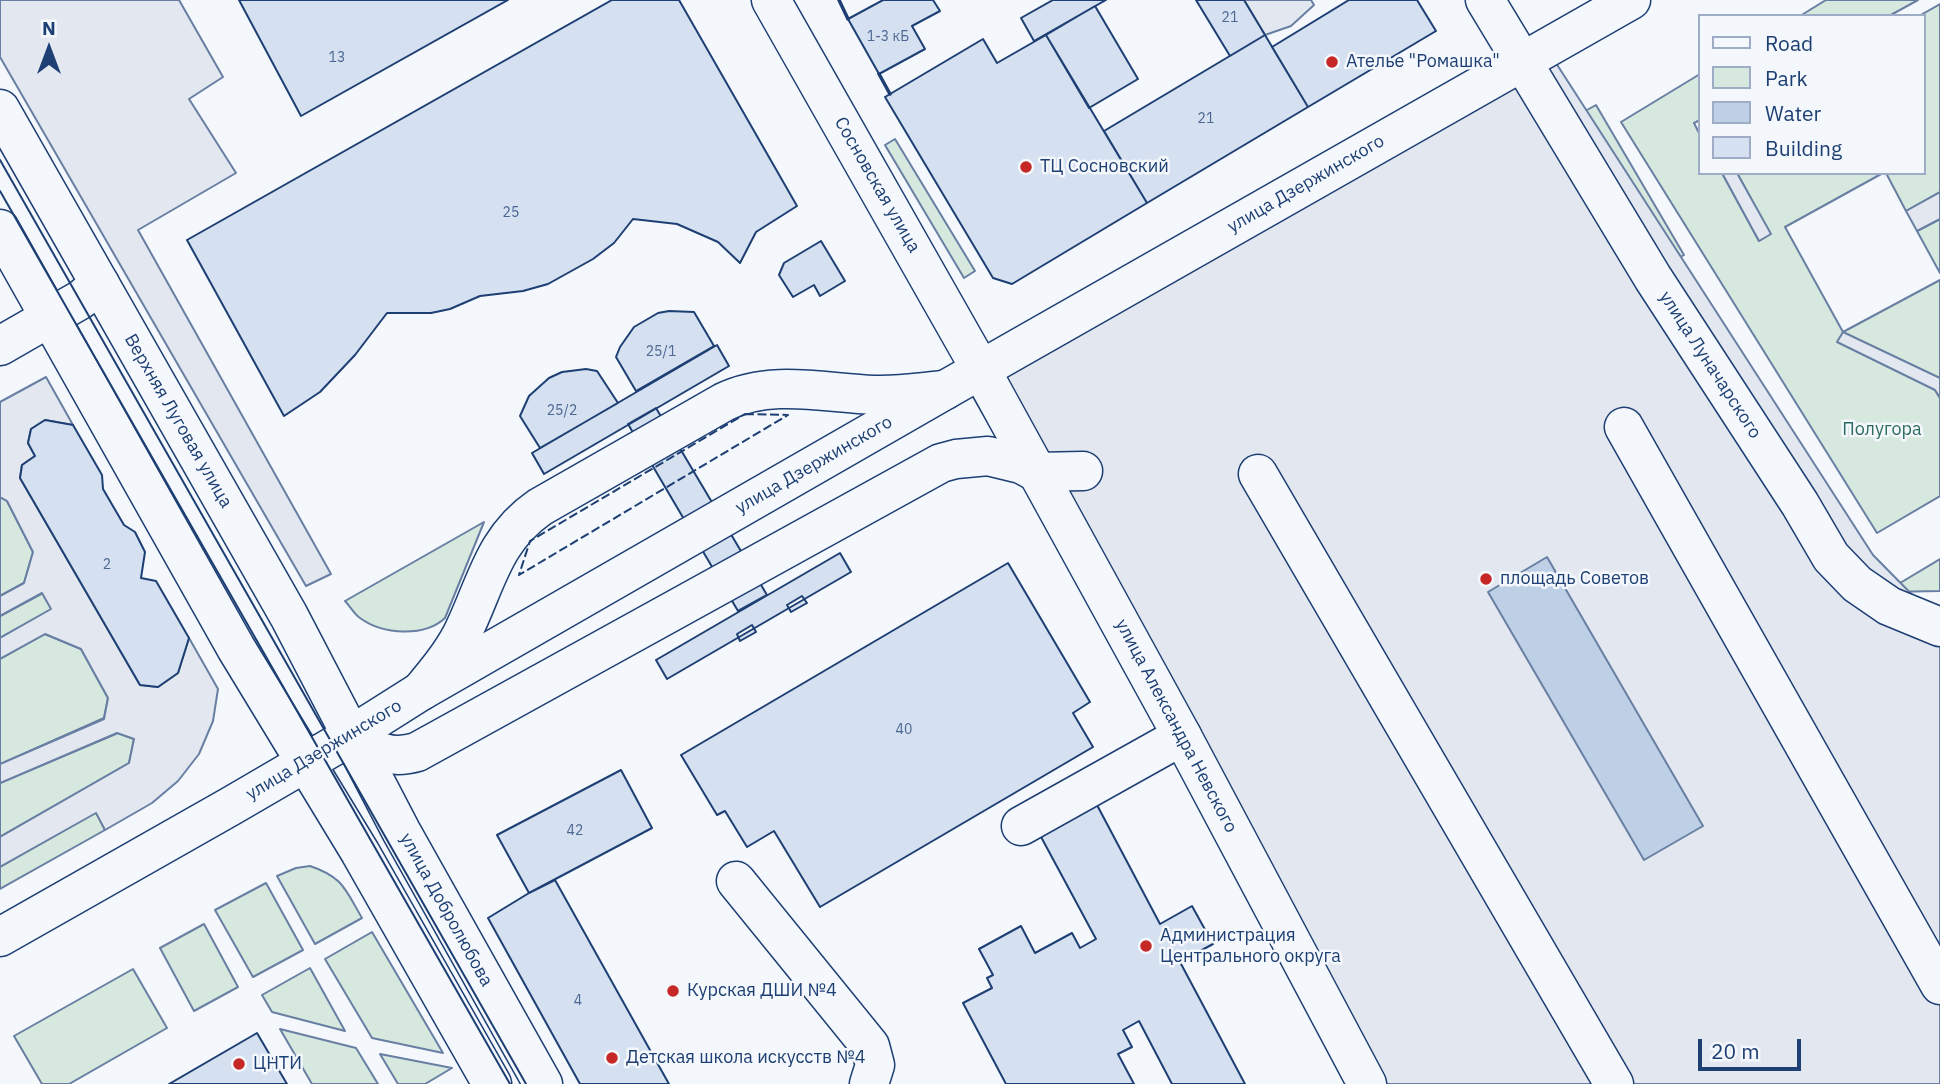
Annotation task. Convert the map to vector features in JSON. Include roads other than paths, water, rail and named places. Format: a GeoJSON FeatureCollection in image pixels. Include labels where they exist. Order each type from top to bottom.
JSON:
{"type":"FeatureCollection","features":[{"type":"Feature","properties":{"kind":"main road","name":"Сосновская улица"},"geometry":{"type":"LineString","coordinates":[[771,0],[981,370]]}},
{"type":"Feature","properties":{"kind":"main road","name":"улица Луначарского"},"geometry":{"type":"LineString","coordinates":[[1485,0],[1653,278],[1800,503],[1831,557],[1857,584],[1889,606],[1938,625]]}},
{"type":"Feature","properties":{"kind":"main road","name":"улица Дзержинского"},"geometry":{"type":"LineString","coordinates":[[0,937],[306,762],[421,691],[1631,0]]}},
{"type":"Feature","properties":{"kind":"main road","name":"Верхняя Луговая улица"},"geometry":{"type":"LineString","coordinates":[[0,109],[289,617],[352,735]]}},
{"type":"Feature","properties":{"kind":"main road"},"geometry":{"type":"LineString","coordinates":[[0,229],[236,648],[360,852],[492,1084]]}},
{"type":"Feature","properties":{"kind":"main road"},"geometry":{"type":"LineString","coordinates":[[0,346],[80,300],[100,284]]}},
{"type":"Feature","properties":{"kind":"main road","name":"улица Александра Невского"},"geometry":{"type":"LineString","coordinates":[[981,370],[1182,736],[1367,1084]]}},
{"type":"Feature","properties":{"kind":"main road"},"geometry":{"type":"LineString","coordinates":[[421,691],[444,664],[462,635],[502,543],[522,520],[540,507],[742,394],[772,388],[878,395],[945,390]]}},
{"type":"Feature","properties":{"kind":"main road"},"geometry":{"type":"LineString","coordinates":[[1624,427],[1940,985]]}},
{"type":"Feature","properties":{"kind":"main road"},"geometry":{"type":"LineString","coordinates":[[352,735],[384,755],[402,756],[417,752],[941,463],[971,456],[988,456],[1021,464],[1036,472],[1083,471]]}},
{"type":"Feature","properties":{"kind":"main road"},"geometry":{"type":"LineString","coordinates":[[1258,474],[1614,1084]]}},
{"type":"Feature","properties":{"kind":"main road","name":"улица Добролюбова"},"geometry":{"type":"LineString","coordinates":[[352,735],[401,831],[543,1084]]}},
{"type":"Feature","properties":{"kind":"main road"},"geometry":{"type":"LineString","coordinates":[[1021,826],[1182,736]]}},
{"type":"Feature","properties":{"kind":"main road"},"geometry":{"type":"LineString","coordinates":[[736,881],[870,1046],[875,1065],[869,1084]]}},
{"type":"Feature","properties":{"kind":"water"},"geometry":{"type":"Polygon","coordinates":[[[1547,557],[1703,826],[1644,860],[1488,592],[1547,557]]]}},
{"type":"Feature","properties":{"kind":"tram line"},"geometry":{"type":"LineString","coordinates":[[0,160],[526,1084]]}},
{"type":"Feature","properties":{"kind":"tram line"},"geometry":{"type":"LineString","coordinates":[[0,191],[510,1084]]}},
{"type":"Feature","properties":{"kind":"place","name":"Ателье \"Ромашка\""},"geometry":{"type":"Point","coordinates":[1332,62]}},
{"type":"Feature","properties":{"kind":"place","name":"ТЦ Сосновский"},"geometry":{"type":"Point","coordinates":[1026,167]}},
{"type":"Feature","properties":{"kind":"place","name":"площадь Советов"},"geometry":{"type":"Point","coordinates":[1486,579]}},
{"type":"Feature","properties":{"kind":"place","name":"Администрация Центрального округа"},"geometry":{"type":"Point","coordinates":[1146,946]}},
{"type":"Feature","properties":{"kind":"place","name":"Курская ДШИ №4"},"geometry":{"type":"Point","coordinates":[673,991]}},
{"type":"Feature","properties":{"kind":"place","name":"Детская школа искусств №4"},"geometry":{"type":"Point","coordinates":[612,1058]}},
{"type":"Feature","properties":{"kind":"place","name":"ЦНТИ"},"geometry":{"type":"Point","coordinates":[239,1064]}},
{"type":"Feature","properties":{"kind":"park label","name":"Полугора"},"geometry":{"type":"Point","coordinates":[1882,430]}}]}
